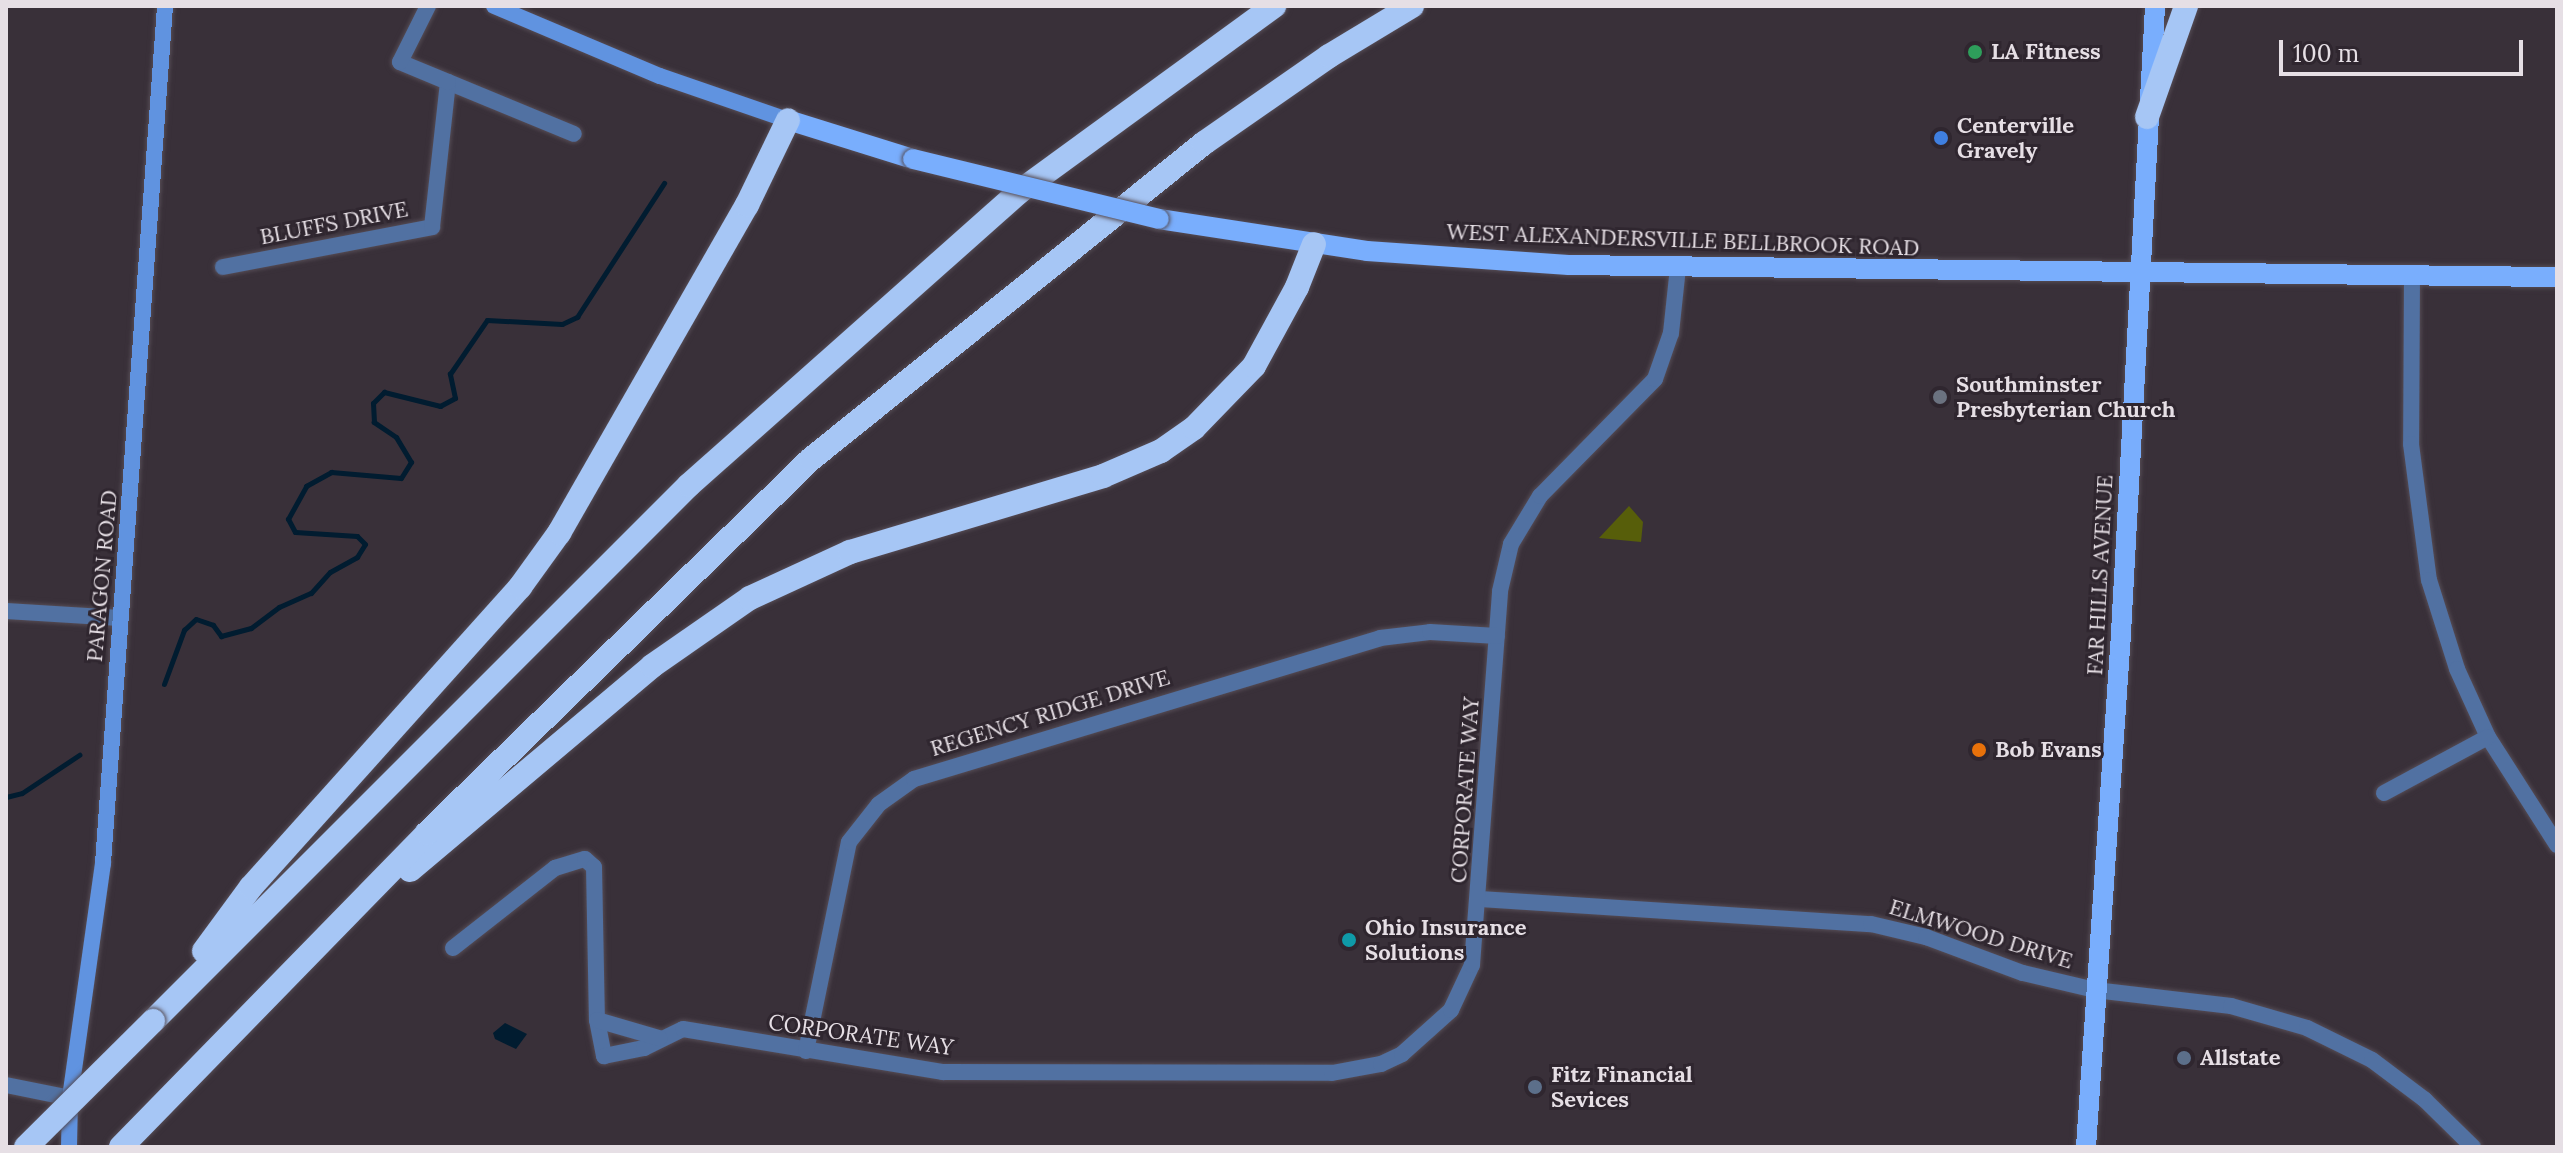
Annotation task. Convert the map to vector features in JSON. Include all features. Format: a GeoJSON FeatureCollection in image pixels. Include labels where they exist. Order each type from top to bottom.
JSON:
{"type":"FeatureCollection","features":[{"type":"Feature","properties":{"kind":"highway"},"geometry":{"type":"LineString","coordinates":[[1118,120],[1244,6]]}},
{"type":"Feature","properties":{"kind":"highway"},"geometry":{"type":"LineString","coordinates":[[26,1147],[689,485],[903,291],[1019,192],[1274,6]]}},
{"type":"Feature","properties":{"kind":"highway"},"geometry":{"type":"LineString","coordinates":[[2147,117],[2186,6]]}},
{"type":"Feature","properties":{"kind":"highway"},"geometry":{"type":"LineString","coordinates":[[121,1147],[689,574],[811,459],[1204,143],[1329,56],[1411,8]]}},
{"type":"Feature","properties":{"kind":"highway"},"geometry":{"type":"LineString","coordinates":[[153,1021],[251,887],[520,587],[559,533],[747,205],[788,120]]}},
{"type":"Feature","properties":{"kind":"highway"},"geometry":{"type":"LineString","coordinates":[[312,951],[652,666],[750,598],[850,552],[1103,476],[1161,451],[1194,428],[1254,366],[1297,287],[1314,244]]}},
{"type":"Feature","properties":{"kind":"main road","name":"FAR HILLS AVENUE"},"geometry":{"type":"LineString","coordinates":[[2086,1147],[2155,6]]}},
{"type":"Feature","properties":{"kind":"main road","name":"WEST ALEXANDERSVILLE BELLBROOK ROAD"},"geometry":{"type":"LineString","coordinates":[[788,120],[913,159],[1159,219],[1314,244],[1501,261],[1678,267],[2557,277]]}},
{"type":"Feature","properties":{"kind":"street","name":"PARAGON ROAD"},"geometry":{"type":"LineString","coordinates":[[69,1147],[70,1098],[103,863],[165,6]]}},
{"type":"Feature","properties":{"kind":"street"},"geometry":{"type":"LineString","coordinates":[[428,6],[400,62],[574,134]]}},
{"type":"Feature","properties":{"kind":"street","name":"WEST ALEXANDERSVILLE BELLBROOK ROAD"},"geometry":{"type":"LineString","coordinates":[[494,6],[660,76],[788,120]]}},
{"type":"Feature","properties":{"kind":"street","name":"BLUFFS DRIVE"},"geometry":{"type":"LineString","coordinates":[[223,267],[432,227],[448,82]]}},
{"type":"Feature","properties":{"kind":"street","name":"CORPORATE WAY"},"geometry":{"type":"LineString","coordinates":[[659,1038],[683,1029],[943,1072],[1355,1071],[1402,1054],[1451,1010],[1472,965],[1480,899],[1497,636],[1506,564],[1524,519],[1540,496],[1655,379],[1671,333],[1678,267]]}},
{"type":"Feature","properties":{"kind":"street"},"geometry":{"type":"LineString","coordinates":[[2412,274],[2411,444],[2420,533],[2442,627],[2488,737],[2557,845]]}},
{"type":"Feature","properties":{"kind":"street"},"geometry":{"type":"LineString","coordinates":[[6,611],[120,618]]}},
{"type":"Feature","properties":{"kind":"street","name":"REGENCY RIDGE DRIVE"},"geometry":{"type":"LineString","coordinates":[[806,1051],[849,842],[879,804],[914,779],[1380,638],[1430,632],[1497,636]]}},
{"type":"Feature","properties":{"kind":"street"},"geometry":{"type":"LineString","coordinates":[[2384,793],[2488,737]]}},
{"type":"Feature","properties":{"kind":"street"},"geometry":{"type":"LineString","coordinates":[[453,948],[555,868],[585,859],[594,867],[597,1020],[604,1056],[644,1048],[659,1038]]}},
{"type":"Feature","properties":{"kind":"street","name":"ELMWOOD DRIVE"},"geometry":{"type":"LineString","coordinates":[[1480,899],[1871,924],[1926,937],[2023,973],[2095,990],[2231,1006],[2307,1028],[2395,1076],[2473,1147]]}},
{"type":"Feature","properties":{"kind":"street"},"geometry":{"type":"LineString","coordinates":[[597,1020],[659,1038]]}},
{"type":"Feature","properties":{"kind":"street"},"geometry":{"type":"LineString","coordinates":[[6,1085],[70,1098]]}},
{"type":"Feature","properties":{"kind":"green space"},"geometry":{"type":"Polygon","coordinates":[[[1629,506],[1643,522],[1641,542],[1599,538],[1629,506]]]}},
{"type":"Feature","properties":{"kind":"water"},"geometry":{"type":"Polygon","coordinates":[[[505,1023],[527,1034],[516,1049],[495,1039],[493,1033],[505,1023]]]}},
{"type":"Feature","properties":{"kind":"waterway"},"geometry":{"type":"LineString","coordinates":[[164,684],[184,630],[196,619],[213,625],[221,636],[251,628],[279,607],[311,593],[330,572],[357,557],[365,544],[357,536],[295,532],[288,519],[306,486],[331,472],[401,478],[411,462],[396,437],[374,422],[373,403],[384,392],[440,406],[455,398],[450,374],[487,320],[562,324],[577,317],[664,183]]}},
{"type":"Feature","properties":{"kind":"waterway"},"geometry":{"type":"LineString","coordinates":[[6,797],[22,793],[79,755]]}},
{"type":"Feature","properties":{"kind":"place","name":"LA Fitness"},"geometry":{"type":"Point","coordinates":[1975,52]}},
{"type":"Feature","properties":{"kind":"place","name":"Centerville Gravely"},"geometry":{"type":"Point","coordinates":[1941,138]}},
{"type":"Feature","properties":{"kind":"place","name":"Southminster Presbyterian Church"},"geometry":{"type":"Point","coordinates":[1940,397]}},
{"type":"Feature","properties":{"kind":"place","name":"Bob Evans"},"geometry":{"type":"Point","coordinates":[1979,750]}},
{"type":"Feature","properties":{"kind":"place","name":"Ohio Insurance Solutions"},"geometry":{"type":"Point","coordinates":[1349,940]}},
{"type":"Feature","properties":{"kind":"place","name":"Allstate"},"geometry":{"type":"Point","coordinates":[2184,1058]}},
{"type":"Feature","properties":{"kind":"place","name":"Fitz Financial Sevices"},"geometry":{"type":"Point","coordinates":[1535,1087]}}]}
